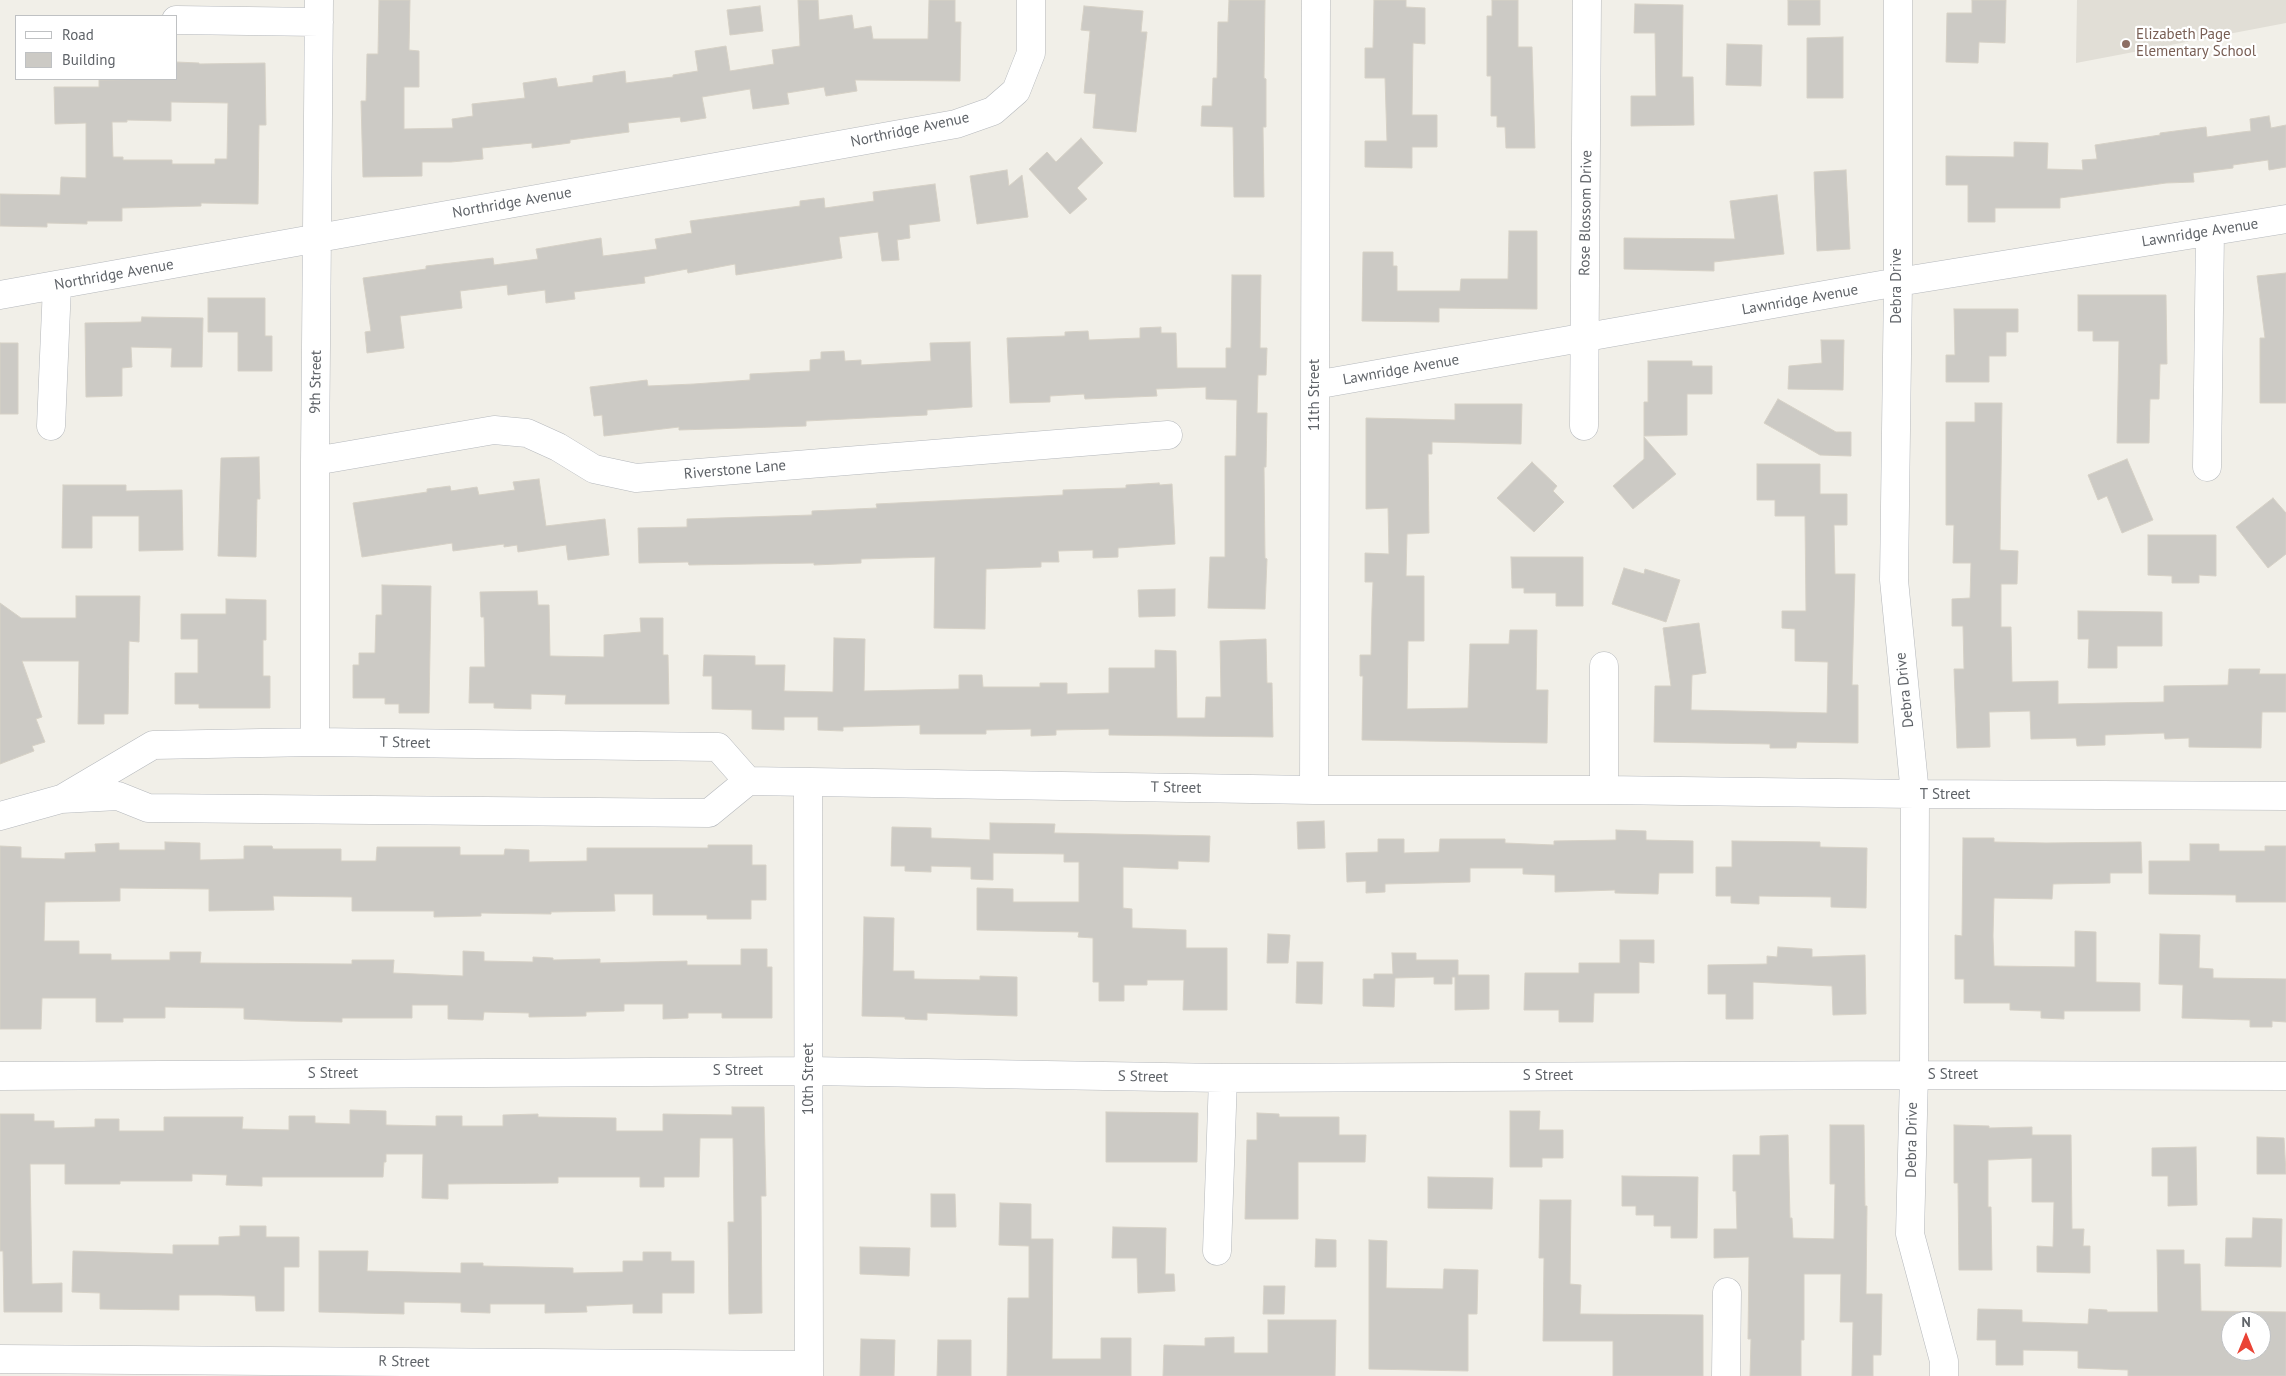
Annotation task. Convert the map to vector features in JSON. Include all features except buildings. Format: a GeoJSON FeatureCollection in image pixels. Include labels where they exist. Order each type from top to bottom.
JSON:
{"type":"FeatureCollection","features":[{"type":"Feature","properties":{"kind":"street","name":"Northridge Avenue"},"geometry":{"type":"LineString","coordinates":[[0,295],[956,124],[993,111],[1016,91],[1031,53],[1031,0]]}},
{"type":"Feature","properties":{"kind":"street","name":"11th Street"},"geometry":{"type":"LineString","coordinates":[[1314,790],[1316,0]]}},
{"type":"Feature","properties":{"kind":"street","name":"Rose Blossom Drive"},"geometry":{"type":"LineString","coordinates":[[1584,426],[1587,0]]}},
{"type":"Feature","properties":{"kind":"street","name":"Debra Drive"},"geometry":{"type":"LineString","coordinates":[[1898,0],[1898,282],[1894,580],[1915,794],[1914,1075],[1910,1234],[1944,1361],[1944,1376]]}},
{"type":"Feature","properties":{"kind":"street","name":"9th Street"},"geometry":{"type":"LineString","coordinates":[[178,20],[319,11],[315,461],[315,742]]}},
{"type":"Feature","properties":{"kind":"street","name":"Lawnridge Avenue"},"geometry":{"type":"LineString","coordinates":[[1315,385],[1584,339],[1898,282],[2286,219]]}},
{"type":"Feature","properties":{"kind":"street"},"geometry":{"type":"LineString","coordinates":[[2207,467],[2210,232]]}},
{"type":"Feature","properties":{"kind":"street"},"geometry":{"type":"LineString","coordinates":[[51,426],[56,286]]}},
{"type":"Feature","properties":{"kind":"street","name":"Riverstone Lane"},"geometry":{"type":"LineString","coordinates":[[315,461],[494,430],[527,433],[558,446],[594,469],[636,478],[1168,435]]}},
{"type":"Feature","properties":{"kind":"street"},"geometry":{"type":"LineString","coordinates":[[1604,666],[1604,790]]}},
{"type":"Feature","properties":{"kind":"street","name":"T Street"},"geometry":{"type":"LineString","coordinates":[[61,799],[153,745],[315,742],[718,747],[748,781]]}},
{"type":"Feature","properties":{"kind":"street","name":"T Street"},"geometry":{"type":"LineString","coordinates":[[0,816],[61,799],[118,796],[148,808],[709,813],[748,781],[1314,790],[1604,790],[2286,796]]}},
{"type":"Feature","properties":{"kind":"street","name":"10th Street"},"geometry":{"type":"LineString","coordinates":[[808,782],[808,1371]]}},
{"type":"Feature","properties":{"kind":"street","name":"S Street"},"geometry":{"type":"LineString","coordinates":[[0,1076],[809,1071],[1222,1078],[1914,1075],[2286,1076]]}},
{"type":"Feature","properties":{"kind":"street"},"geometry":{"type":"LineString","coordinates":[[1218,1251],[1222,1078]]}},
{"type":"Feature","properties":{"kind":"street"},"geometry":{"type":"LineString","coordinates":[[1726,1376],[1728,1292]]}},
{"type":"Feature","properties":{"kind":"street","name":"R Street"},"geometry":{"type":"LineString","coordinates":[[0,1359],[428,1369],[808,1371]]}},
{"type":"Feature","properties":{"kind":"shaded area","name":"Elizabeth Page Elementary School"},"geometry":{"type":"Polygon","coordinates":[[[2077,0],[2286,0],[2286,23],[2076,63],[2077,0]]]}},
{"type":"Feature","properties":{"kind":"place","name":"Elizabeth Page Elementary School"},"geometry":{"type":"Point","coordinates":[2126,44]}}]}
